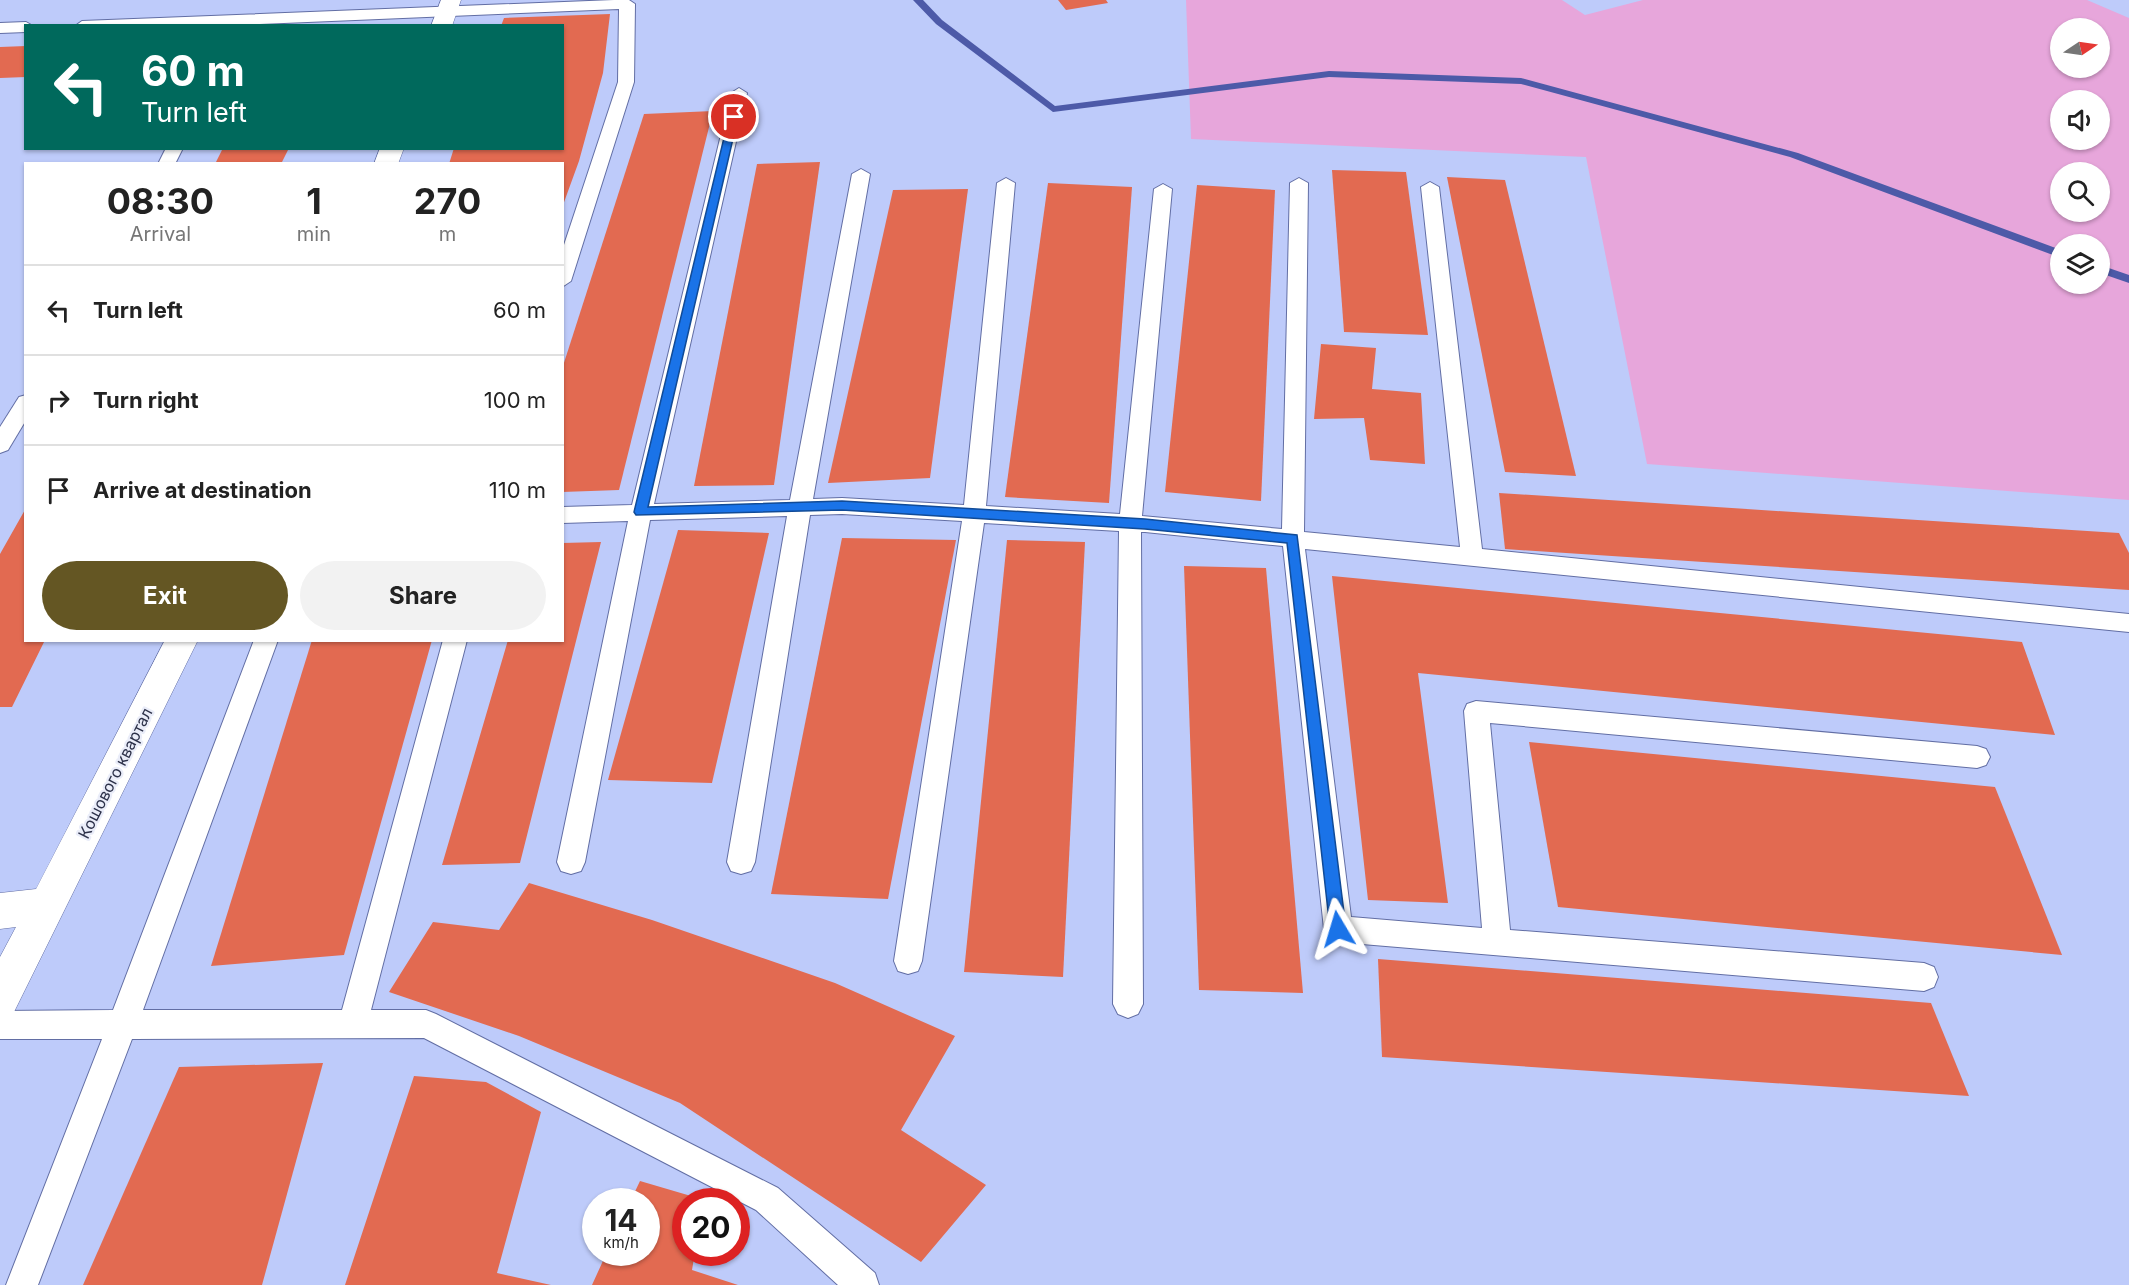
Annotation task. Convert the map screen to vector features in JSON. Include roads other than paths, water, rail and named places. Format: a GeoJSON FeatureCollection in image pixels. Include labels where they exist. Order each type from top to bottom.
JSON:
{"type":"FeatureCollection","features":[{"type":"Feature","properties":{"kind":"street","name":"Кошового квартал"},"geometry":{"type":"LineString","coordinates":[[0,998],[181,642]]}},
{"type":"Feature","properties":{"kind":"street"},"geometry":{"type":"LineString","coordinates":[[0,911],[48,905]]}},
{"type":"Feature","properties":{"kind":"lane"},"geometry":{"type":"LineString","coordinates":[[270,20],[280,0]]}},
{"type":"Feature","properties":{"kind":"lane"},"geometry":{"type":"LineString","coordinates":[[192,24],[627,4],[626,82],[564,275]]}},
{"type":"Feature","properties":{"kind":"lane"},"geometry":{"type":"LineString","coordinates":[[0,28],[24,27]]}},
{"type":"Feature","properties":{"kind":"lane"},"geometry":{"type":"LineString","coordinates":[[571,862],[641,512],[739,93]]}},
{"type":"Feature","properties":{"kind":"lane"},"geometry":{"type":"LineString","coordinates":[[741,862],[800,507],[861,174]]}},
{"type":"Feature","properties":{"kind":"lane"},"geometry":{"type":"LineString","coordinates":[[908,961],[974,514],[1006,183]]}},
{"type":"Feature","properties":{"kind":"lane"},"geometry":{"type":"LineString","coordinates":[[1299,183],[1293,539],[1338,929],[1924,977]]}},
{"type":"Feature","properties":{"kind":"lane"},"geometry":{"type":"LineString","coordinates":[[1430,187],[1472,557]]}},
{"type":"Feature","properties":{"kind":"lane"},"geometry":{"type":"LineString","coordinates":[[1128,1004],[1130,523],[1163,189]]}},
{"type":"Feature","properties":{"kind":"lane"},"geometry":{"type":"LineString","coordinates":[[0,445],[24,405]]}},
{"type":"Feature","properties":{"kind":"lane"},"geometry":{"type":"LineString","coordinates":[[564,515],[842,506],[1130,523],[2129,623]]}},
{"type":"Feature","properties":{"kind":"lane"},"geometry":{"type":"LineString","coordinates":[[22,1285],[123,1024],[265,642]]}},
{"type":"Feature","properties":{"kind":"lane"},"geometry":{"type":"LineString","coordinates":[[353,1024],[454,642]]}},
{"type":"Feature","properties":{"kind":"lane"},"geometry":{"type":"LineString","coordinates":[[1497,942],[1476,711],[1977,758]]}},
{"type":"Feature","properties":{"kind":"lane"},"geometry":{"type":"LineString","coordinates":[[0,1025],[426,1024],[767,1199],[863,1285]]}},
{"type":"Feature","properties":{"kind":"waterway"},"geometry":{"type":"LineString","coordinates":[[918,0],[939,22],[1053,109],[1329,74],[1521,81],[1794,155],[2050,250]]}},
{"type":"Feature","properties":{"kind":"waterway"},"geometry":{"type":"LineString","coordinates":[[2110,272],[2129,279]]}}]}
